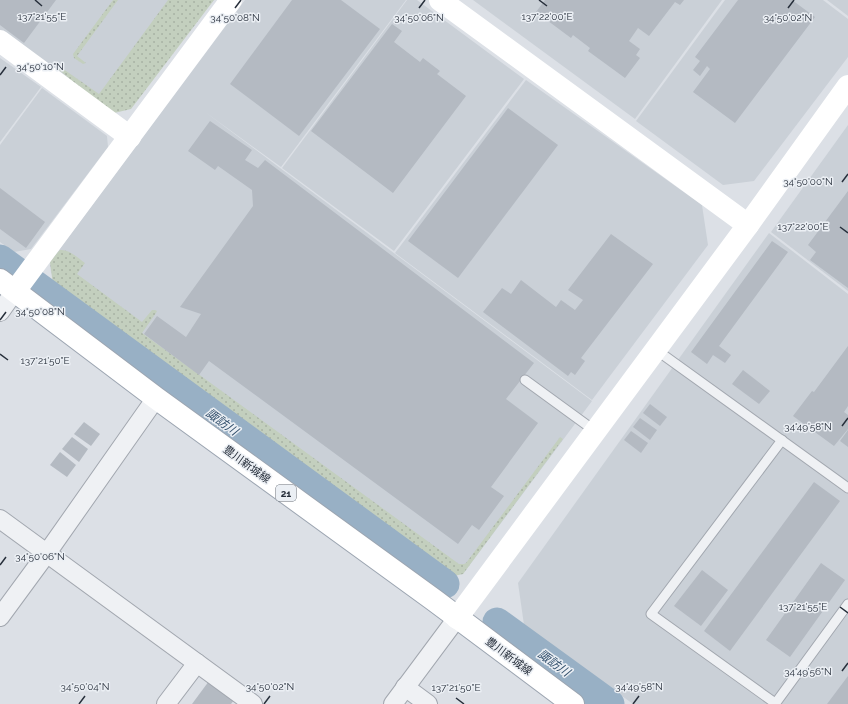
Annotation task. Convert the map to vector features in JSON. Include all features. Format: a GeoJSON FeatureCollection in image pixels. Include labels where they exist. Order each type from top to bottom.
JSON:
{"type":"FeatureCollection","features":[{"type":"Feature","properties":{"kind":"street"},"geometry":{"type":"LineString","coordinates":[[0,312],[18,280],[130,136],[231,0]]}},
{"type":"Feature","properties":{"kind":"street"},"geometry":{"type":"LineString","coordinates":[[440,0],[748,225]]}},
{"type":"Feature","properties":{"kind":"street"},"geometry":{"type":"LineString","coordinates":[[0,41],[130,136]]}},
{"type":"Feature","properties":{"kind":"street"},"geometry":{"type":"LineString","coordinates":[[393,704],[748,225],[848,86]]}},
{"type":"Feature","properties":{"kind":"street","name":"豊川新城線"},"geometry":{"type":"LineString","coordinates":[[18,280],[156,398],[573,704]]}},
{"type":"Feature","properties":{"kind":"street"},"geometry":{"type":"LineString","coordinates":[[0,617],[156,398]]}},
{"type":"Feature","properties":{"kind":"street"},"geometry":{"type":"LineString","coordinates":[[0,519],[253,704]]}},
{"type":"Feature","properties":{"kind":"street"},"geometry":{"type":"LineString","coordinates":[[166,704],[197,663]]}},
{"type":"Feature","properties":{"kind":"street"},"geometry":{"type":"LineString","coordinates":[[406,687],[428,704]]}},
{"type":"Feature","properties":{"kind":"lane"},"geometry":{"type":"LineString","coordinates":[[655,349],[848,488]]}},
{"type":"Feature","properties":{"kind":"lane"},"geometry":{"type":"LineString","coordinates":[[526,380],[595,431]]}},
{"type":"Feature","properties":{"kind":"lane"},"geometry":{"type":"LineString","coordinates":[[782,440],[652,614],[775,703],[848,604]]}},
{"type":"Feature","properties":{"kind":"shaded area"},"geometry":{"type":"Polygon","coordinates":[[[0,0],[214,0],[110,114],[0,32],[0,0]]]}},
{"type":"Feature","properties":{"kind":"shaded area"},"geometry":{"type":"Polygon","coordinates":[[[245,0],[406,0],[281,167],[205,112],[592,401],[463,574],[51,273],[50,262],[245,0]]]}},
{"type":"Feature","properties":{"kind":"shaded area"},"geometry":{"type":"Polygon","coordinates":[[[407,0],[417,0],[524,79],[394,251],[282,168],[407,0]]]}},
{"type":"Feature","properties":{"kind":"shaded area"},"geometry":{"type":"Polygon","coordinates":[[[473,0],[722,0],[635,119],[473,0]]]}},
{"type":"Feature","properties":{"kind":"shaded area"},"geometry":{"type":"Polygon","coordinates":[[[725,0],[823,0],[848,19],[848,57],[754,181],[723,185],[636,121],[725,0]]]}},
{"type":"Feature","properties":{"kind":"shaded area"},"geometry":{"type":"Polygon","coordinates":[[[827,0],[848,0],[848,16],[827,0]]]}},
{"type":"Feature","properties":{"kind":"shaded area"},"geometry":{"type":"Polygon","coordinates":[[[0,58],[41,87],[0,142],[0,58]]]}},
{"type":"Feature","properties":{"kind":"shaded area"},"geometry":{"type":"Polygon","coordinates":[[[526,80],[702,205],[708,245],[592,400],[395,253],[526,80]]]}},
{"type":"Feature","properties":{"kind":"shaded area"},"geometry":{"type":"Polygon","coordinates":[[[42,88],[107,136],[108,147],[31,249],[14,252],[0,242],[0,145],[42,88]]]}},
{"type":"Feature","properties":{"kind":"shaded area"},"geometry":{"type":"Polygon","coordinates":[[[848,125],[848,291],[771,232],[848,125]]]}},
{"type":"Feature","properties":{"kind":"shaded area"},"geometry":{"type":"Polygon","coordinates":[[[769,233],[848,294],[848,704],[633,704],[524,625],[518,583],[769,233]]]}},
{"type":"Feature","properties":{"kind":"green space"},"geometry":{"type":"Polygon","coordinates":[[[113,0],[118,0],[77,56],[86,63],[83,64],[74,58],[73,54],[113,0]]]}},
{"type":"Feature","properties":{"kind":"green space"},"geometry":{"type":"Polygon","coordinates":[[[168,0],[214,0],[131,109],[110,114],[57,68],[59,66],[99,94],[168,0]]]}},
{"type":"Feature","properties":{"kind":"green space"},"geometry":{"type":"Polygon","coordinates":[[[60,250],[70,252],[85,263],[77,274],[142,322],[152,310],[157,311],[142,333],[459,564],[466,563],[560,437],[563,439],[463,574],[445,578],[54,293],[50,262],[60,250]]]}},
{"type":"Feature","properties":{"kind":"building"},"geometry":{"type":"Polygon","coordinates":[[[0,0],[56,0],[24,43],[0,25],[0,0]]]}},
{"type":"Feature","properties":{"kind":"building"},"geometry":{"type":"Polygon","coordinates":[[[292,0],[341,0],[380,29],[299,136],[230,84],[292,0]]]}},
{"type":"Feature","properties":{"kind":"building"},"geometry":{"type":"Polygon","coordinates":[[[545,0],[684,0],[680,5],[675,2],[649,36],[638,28],[629,41],[640,49],[636,55],[640,58],[625,78],[588,51],[590,48],[573,35],[571,38],[536,12],[545,0]]]}},
{"type":"Feature","properties":{"kind":"building"},"geometry":{"type":"Polygon","coordinates":[[[738,0],[792,0],[815,17],[735,123],[693,92],[710,69],[707,66],[700,76],[693,70],[700,61],[695,57],[738,0]]]}},
{"type":"Feature","properties":{"kind":"building"},"geometry":{"type":"Polygon","coordinates":[[[392,24],[402,31],[394,42],[420,62],[423,58],[440,71],[437,74],[466,96],[393,193],[311,131],[392,24]]]}},
{"type":"Feature","properties":{"kind":"building"},"geometry":{"type":"Polygon","coordinates":[[[508,108],[558,145],[458,278],[408,241],[508,108]]]}},
{"type":"Feature","properties":{"kind":"building"},"geometry":{"type":"Polygon","coordinates":[[[210,121],[252,150],[245,160],[258,168],[265,160],[534,363],[506,399],[538,423],[491,487],[504,496],[479,530],[472,525],[458,544],[209,361],[199,375],[144,334],[157,316],[186,337],[201,314],[180,307],[253,206],[252,190],[218,166],[215,170],[188,151],[210,121]]]}},
{"type":"Feature","properties":{"kind":"building"},"geometry":{"type":"Polygon","coordinates":[[[0,188],[45,222],[26,248],[0,229],[0,188]]]}},
{"type":"Feature","properties":{"kind":"building"},"geometry":{"type":"Polygon","coordinates":[[[848,191],[848,288],[810,260],[816,252],[808,245],[848,191]]]}},
{"type":"Feature","properties":{"kind":"building"},"geometry":{"type":"Polygon","coordinates":[[[611,234],[653,264],[581,358],[585,361],[575,375],[571,372],[568,376],[483,312],[502,288],[511,294],[521,280],[556,307],[561,300],[575,310],[583,300],[568,290],[611,234]]]}},
{"type":"Feature","properties":{"kind":"building"},"geometry":{"type":"Polygon","coordinates":[[[772,241],[788,252],[719,346],[731,355],[725,363],[713,355],[707,364],[691,352],[772,241]]]}},
{"type":"Feature","properties":{"kind":"building"},"geometry":{"type":"Polygon","coordinates":[[[848,346],[848,406],[844,412],[848,415],[848,429],[834,446],[793,416],[812,391],[814,392],[848,346]]]}},
{"type":"Feature","properties":{"kind":"building"},"geometry":{"type":"Polygon","coordinates":[[[743,370],[770,391],[759,404],[732,384],[743,370]]]}},
{"type":"Feature","properties":{"kind":"building"},"geometry":{"type":"Polygon","coordinates":[[[650,404],[667,417],[660,426],[643,413],[650,404]]]}},
{"type":"Feature","properties":{"kind":"building"},"geometry":{"type":"Polygon","coordinates":[[[640,418],[657,430],[650,440],[633,427],[640,418]]]}},
{"type":"Feature","properties":{"kind":"building"},"geometry":{"type":"Polygon","coordinates":[[[84,422],[100,434],[91,446],[74,434],[84,422]]]}},
{"type":"Feature","properties":{"kind":"building"},"geometry":{"type":"Polygon","coordinates":[[[848,430],[848,447],[840,441],[848,430]]]}},
{"type":"Feature","properties":{"kind":"building"},"geometry":{"type":"Polygon","coordinates":[[[631,431],[648,443],[641,453],[624,440],[631,431]]]}},
{"type":"Feature","properties":{"kind":"building"},"geometry":{"type":"Polygon","coordinates":[[[72,437],[88,449],[79,462],[62,449],[72,437]]]}},
{"type":"Feature","properties":{"kind":"building"},"geometry":{"type":"Polygon","coordinates":[[[60,452],[76,465],[67,477],[50,465],[60,452]]]}},
{"type":"Feature","properties":{"kind":"building"},"geometry":{"type":"Polygon","coordinates":[[[814,482],[840,501],[730,651],[704,631],[814,482]]]}},
{"type":"Feature","properties":{"kind":"building"},"geometry":{"type":"Polygon","coordinates":[[[821,563],[845,580],[790,657],[766,640],[821,563]]]}},
{"type":"Feature","properties":{"kind":"building"},"geometry":{"type":"Polygon","coordinates":[[[702,570],[728,590],[701,626],[674,606],[702,570]]]}},
{"type":"Feature","properties":{"kind":"building"},"geometry":{"type":"Polygon","coordinates":[[[848,676],[848,704],[827,704],[848,676]]]}},
{"type":"Feature","properties":{"kind":"building"},"geometry":{"type":"Polygon","coordinates":[[[209,681],[234,700],[231,704],[192,704],[209,681]]]}},
{"type":"Feature","properties":{"kind":"waterway","name":"諏訪川"},"geometry":{"type":"LineString","coordinates":[[0,259],[445,584]]}},
{"type":"Feature","properties":{"kind":"waterway","name":"諏訪川"},"geometry":{"type":"LineString","coordinates":[[497,622],[610,704]]}}]}
